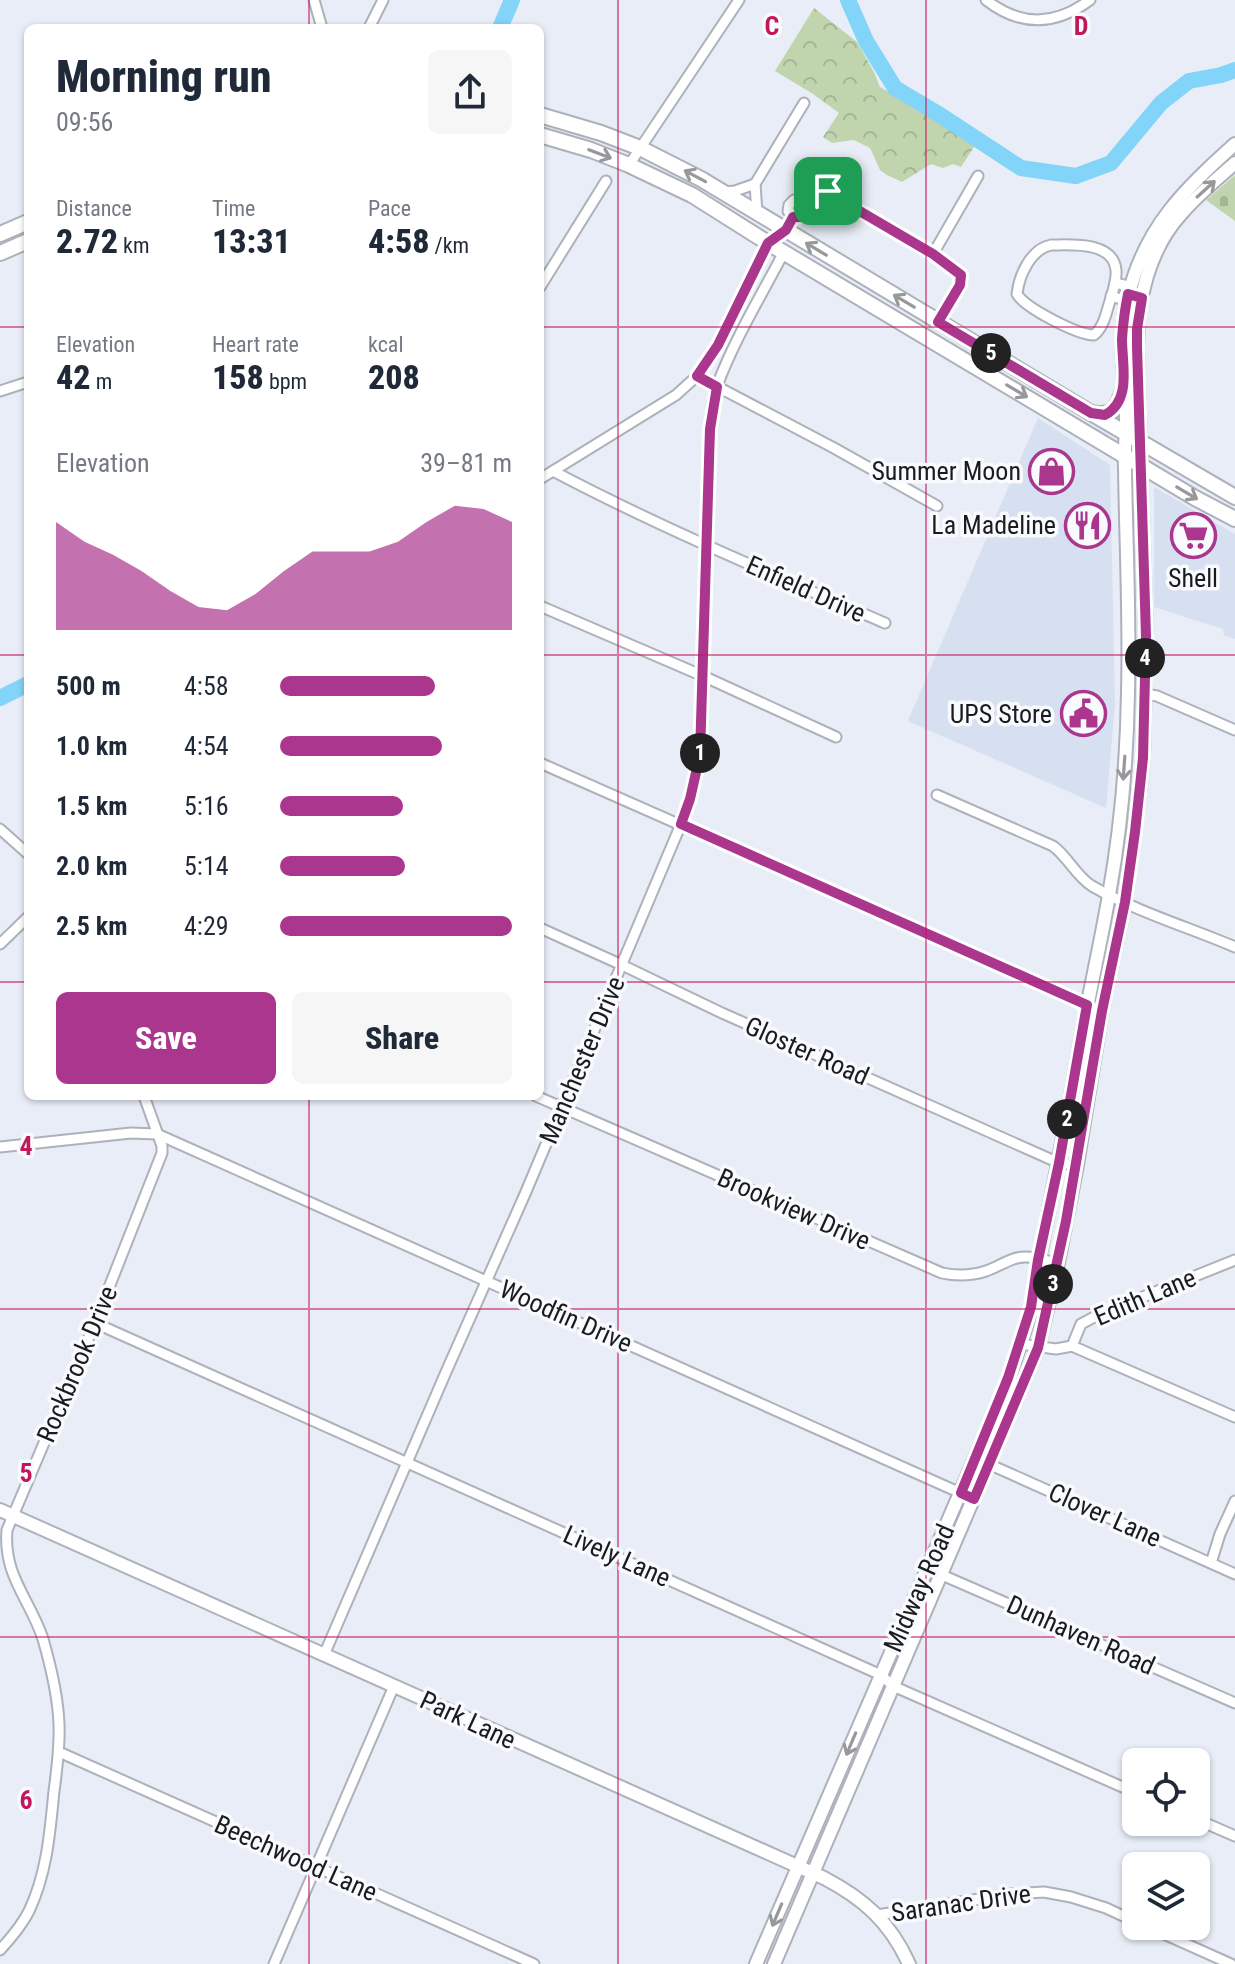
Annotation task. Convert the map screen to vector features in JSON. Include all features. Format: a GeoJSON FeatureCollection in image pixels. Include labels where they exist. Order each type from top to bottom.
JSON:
{"type":"FeatureCollection","features":[{"type":"Feature","properties":{"kind":"main road"},"geometry":{"type":"LineString","coordinates":[[544,116],[640,148],[723,192],[1235,497]]}},
{"type":"Feature","properties":{"kind":"main road"},"geometry":{"type":"LineString","coordinates":[[544,136],[629,165],[692,195],[1195,498],[1235,519]]}},
{"type":"Feature","properties":{"kind":"main road","name":"Midway Road"},"geometry":{"type":"LineString","coordinates":[[756,1964],[961,1493],[1008,1378],[1031,1307],[1109,894],[1123,789],[1128,694],[1123,319],[1128,294],[1153,233],[1166,213],[1199,176],[1235,144]]}},
{"type":"Feature","properties":{"kind":"main road","name":"Midway Road"},"geometry":{"type":"LineString","coordinates":[[774,1964],[1038,1348],[1077,1165],[1102,1011],[1125,902],[1139,795],[1145,694],[1137,329],[1142,298],[1151,265],[1172,224],[1235,163]]}},
{"type":"Feature","properties":{"kind":"main road"},"geometry":{"type":"LineString","coordinates":[[0,234],[24,224]]}},
{"type":"Feature","properties":{"kind":"main road"},"geometry":{"type":"LineString","coordinates":[[768,243],[786,230]]}},
{"type":"Feature","properties":{"kind":"main road"},"geometry":{"type":"LineString","coordinates":[[784,252],[786,230]]}},
{"type":"Feature","properties":{"kind":"main road"},"geometry":{"type":"LineString","coordinates":[[0,253],[24,243]]}},
{"type":"Feature","properties":{"kind":"main road"},"geometry":{"type":"LineString","coordinates":[[1128,294],[1142,298]]}},
{"type":"Feature","properties":{"kind":"main road"},"geometry":{"type":"LineString","coordinates":[[1091,413],[1105,415],[1113,410],[1124,389]]}},
{"type":"Feature","properties":{"kind":"main road"},"geometry":{"type":"LineString","coordinates":[[1127,597],[1145,596]]}},
{"type":"Feature","properties":{"kind":"main road"},"geometry":{"type":"LineString","coordinates":[[1128,694],[1145,694]]}},
{"type":"Feature","properties":{"kind":"main road","name":"Park Lane"},"geometry":{"type":"LineString","coordinates":[[0,1510],[813,1873],[847,1890],[877,1915],[892,1933],[909,1964]]}},
{"type":"Feature","properties":{"kind":"street"},"geometry":{"type":"LineString","coordinates":[[314,0],[321,24]]}},
{"type":"Feature","properties":{"kind":"street"},"geometry":{"type":"LineString","coordinates":[[371,24],[383,0]]}},
{"type":"Feature","properties":{"kind":"street"},"geometry":{"type":"LineString","coordinates":[[629,165],[739,0]]}},
{"type":"Feature","properties":{"kind":"street"},"geometry":{"type":"LineString","coordinates":[[986,0],[1020,18],[1041,21],[1078,9],[1090,0]]}},
{"type":"Feature","properties":{"kind":"street"},"geometry":{"type":"LineString","coordinates":[[757,213],[755,184],[804,103]]}},
{"type":"Feature","properties":{"kind":"street"},"geometry":{"type":"LineString","coordinates":[[933,254],[978,176]]}},
{"type":"Feature","properties":{"kind":"street"},"geometry":{"type":"LineString","coordinates":[[544,281],[606,181]]}},
{"type":"Feature","properties":{"kind":"street"},"geometry":{"type":"LineString","coordinates":[[723,192],[755,184]]}},
{"type":"Feature","properties":{"kind":"street"},"geometry":{"type":"LineString","coordinates":[[786,230],[793,217],[805,212],[802,202],[807,194],[822,189],[933,254],[961,275],[960,285],[938,322]]}},
{"type":"Feature","properties":{"kind":"street"},"geometry":{"type":"LineString","coordinates":[[544,477],[676,395],[697,376],[718,345],[768,243]]}},
{"type":"Feature","properties":{"kind":"street"},"geometry":{"type":"LineString","coordinates":[[1051,245],[1099,249],[1109,254],[1116,266],[1111,296],[1099,332],[1088,336],[1027,306],[1019,299],[1017,289],[1030,260],[1042,247],[1051,245]]}},
{"type":"Feature","properties":{"kind":"street"},"geometry":{"type":"LineString","coordinates":[[717,387],[784,252]]}},
{"type":"Feature","properties":{"kind":"street"},"geometry":{"type":"LineString","coordinates":[[1111,296],[1121,299],[1128,294],[1124,285],[1115,283]]}},
{"type":"Feature","properties":{"kind":"street"},"geometry":{"type":"LineString","coordinates":[[697,376],[937,506]]}},
{"type":"Feature","properties":{"kind":"street"},"geometry":{"type":"LineString","coordinates":[[0,391],[24,383]]}},
{"type":"Feature","properties":{"kind":"street","name":"Manchester Drive"},"geometry":{"type":"LineString","coordinates":[[324,1655],[622,965],[690,799],[700,755],[710,429],[717,387]]}},
{"type":"Feature","properties":{"kind":"street","name":"Enfield Drive"},"geometry":{"type":"LineString","coordinates":[[553,471],[707,546],[885,623]]}},
{"type":"Feature","properties":{"kind":"street"},"geometry":{"type":"LineString","coordinates":[[544,608],[836,737]]}},
{"type":"Feature","properties":{"kind":"street"},"geometry":{"type":"LineString","coordinates":[[1145,694],[1157,696],[1235,730]]}},
{"type":"Feature","properties":{"kind":"street"},"geometry":{"type":"LineString","coordinates":[[544,765],[1102,1011]]}},
{"type":"Feature","properties":{"kind":"street"},"geometry":{"type":"LineString","coordinates":[[937,795],[1053,846],[1086,881],[1109,894],[1235,947]]}},
{"type":"Feature","properties":{"kind":"street"},"geometry":{"type":"LineString","coordinates":[[0,829],[24,850]]}},
{"type":"Feature","properties":{"kind":"street"},"geometry":{"type":"LineString","coordinates":[[0,944],[24,921]]}},
{"type":"Feature","properties":{"kind":"street","name":"Gloster Road"},"geometry":{"type":"LineString","coordinates":[[544,930],[1059,1163],[1077,1165]]}},
{"type":"Feature","properties":{"kind":"street","name":"Rockbrook Drive"},"geometry":{"type":"LineString","coordinates":[[0,1950],[29,1911],[41,1879],[48,1848],[59,1752],[59,1723],[51,1665],[37,1620],[13,1577],[7,1554],[7,1530],[95,1323],[162,1153],[145,1100]]}},
{"type":"Feature","properties":{"kind":"street","name":"Brookview Drive"},"geometry":{"type":"LineString","coordinates":[[544,1100],[942,1273],[955,1276],[973,1274],[1029,1256],[1058,1263]]}},
{"type":"Feature","properties":{"kind":"street"},"geometry":{"type":"LineString","coordinates":[[0,1147],[131,1133],[157,1134]]}},
{"type":"Feature","properties":{"kind":"street","name":"Woodfin Drive"},"geometry":{"type":"LineString","coordinates":[[157,1134],[974,1499]]}},
{"type":"Feature","properties":{"kind":"street","name":"Edith Lane"},"geometry":{"type":"LineString","coordinates":[[1020,1344],[1056,1349],[1072,1346],[1081,1324],[1098,1315],[1235,1260]]}},
{"type":"Feature","properties":{"kind":"street","name":"Lively Lane"},"geometry":{"type":"LineString","coordinates":[[95,1323],[881,1675],[893,1686],[1122,1787]]}},
{"type":"Feature","properties":{"kind":"street"},"geometry":{"type":"LineString","coordinates":[[1072,1346],[1235,1417]]}},
{"type":"Feature","properties":{"kind":"street","name":"Clover Lane"},"geometry":{"type":"LineString","coordinates":[[975,1458],[1235,1574]]}},
{"type":"Feature","properties":{"kind":"street"},"geometry":{"type":"LineString","coordinates":[[1211,1563],[1235,1501]]}},
{"type":"Feature","properties":{"kind":"street","name":"Dunhaven Road"},"geometry":{"type":"LineString","coordinates":[[926,1568],[1235,1703]]}},
{"type":"Feature","properties":{"kind":"street"},"geometry":{"type":"LineString","coordinates":[[274,1964],[394,1686]]}},
{"type":"Feature","properties":{"kind":"street","name":"Beechwood Lane"},"geometry":{"type":"LineString","coordinates":[[59,1752],[534,1964]]}},
{"type":"Feature","properties":{"kind":"street"},"geometry":{"type":"LineString","coordinates":[[1210,1825],[1235,1836]]}},
{"type":"Feature","properties":{"kind":"street","name":"Saranac Drive"},"geometry":{"type":"LineString","coordinates":[[877,1915],[1011,1894],[1044,1892],[1071,1897],[1122,1915]]}},
{"type":"Feature","properties":{"kind":"street"},"geometry":{"type":"LineString","coordinates":[[1177,1940],[1231,1964]]}},
{"type":"Feature","properties":{"kind":"shaded area"},"geometry":{"type":"Polygon","coordinates":[[[1038,418],[1110,465],[1115,704],[1106,808],[908,721],[1038,418]]]}},
{"type":"Feature","properties":{"kind":"shaded area"},"geometry":{"type":"Polygon","coordinates":[[[1154,487],[1235,534],[1235,639],[1224,635],[1223,629],[1154,607],[1154,487]]]}},
{"type":"Feature","properties":{"kind":"green space"},"geometry":{"type":"Polygon","coordinates":[[[814,8],[857,42],[880,87],[976,144],[961,167],[953,164],[943,168],[931,164],[902,182],[880,170],[870,148],[854,140],[832,143],[823,137],[839,113],[775,71],[814,8]]]}},
{"type":"Feature","properties":{"kind":"green space"},"geometry":{"type":"Polygon","coordinates":[[[1235,175],[1235,221],[1206,200],[1235,175]]]}},
{"type":"Feature","properties":{"kind":"waterway"},"geometry":{"type":"LineString","coordinates":[[502,24],[512,0]]}},
{"type":"Feature","properties":{"kind":"waterway"},"geometry":{"type":"LineString","coordinates":[[848,0],[866,41],[895,88],[1021,168],[1076,176],[1111,163],[1161,103],[1189,81],[1235,70]]}},
{"type":"Feature","properties":{"kind":"waterway"},"geometry":{"type":"LineString","coordinates":[[0,698],[24,686]]}},
{"type":"Feature","properties":{"kind":"place","name":"Summer Moon"},"geometry":{"type":"Point","coordinates":[1052,471]}},
{"type":"Feature","properties":{"kind":"place","name":"La Madeline"},"geometry":{"type":"Point","coordinates":[1087,525]}},
{"type":"Feature","properties":{"kind":"place","name":"Shell"},"geometry":{"type":"Point","coordinates":[1193,535]}},
{"type":"Feature","properties":{"kind":"place","name":"UPS Store"},"geometry":{"type":"Point","coordinates":[1083,714]}},
{"type":"Feature","properties":{"kind":"route"},"geometry":{"type":"LineString","coordinates":[[813,190],[828,191],[933,254],[961,275],[960,285],[938,322],[1091,413],[1105,415],[1118,405],[1124,389],[1122,338],[1128,294],[1142,298],[1137,347],[1146,636],[1143,758],[1135,832],[1077,1165],[1038,1348],[974,1499],[961,1493],[1008,1378],[1031,1307],[1087,1005],[681,824],[700,755],[710,429],[717,387],[697,376],[730,323],[768,243],[786,230],[793,217],[804,214],[802,202],[807,194],[813,190]]}}]}
